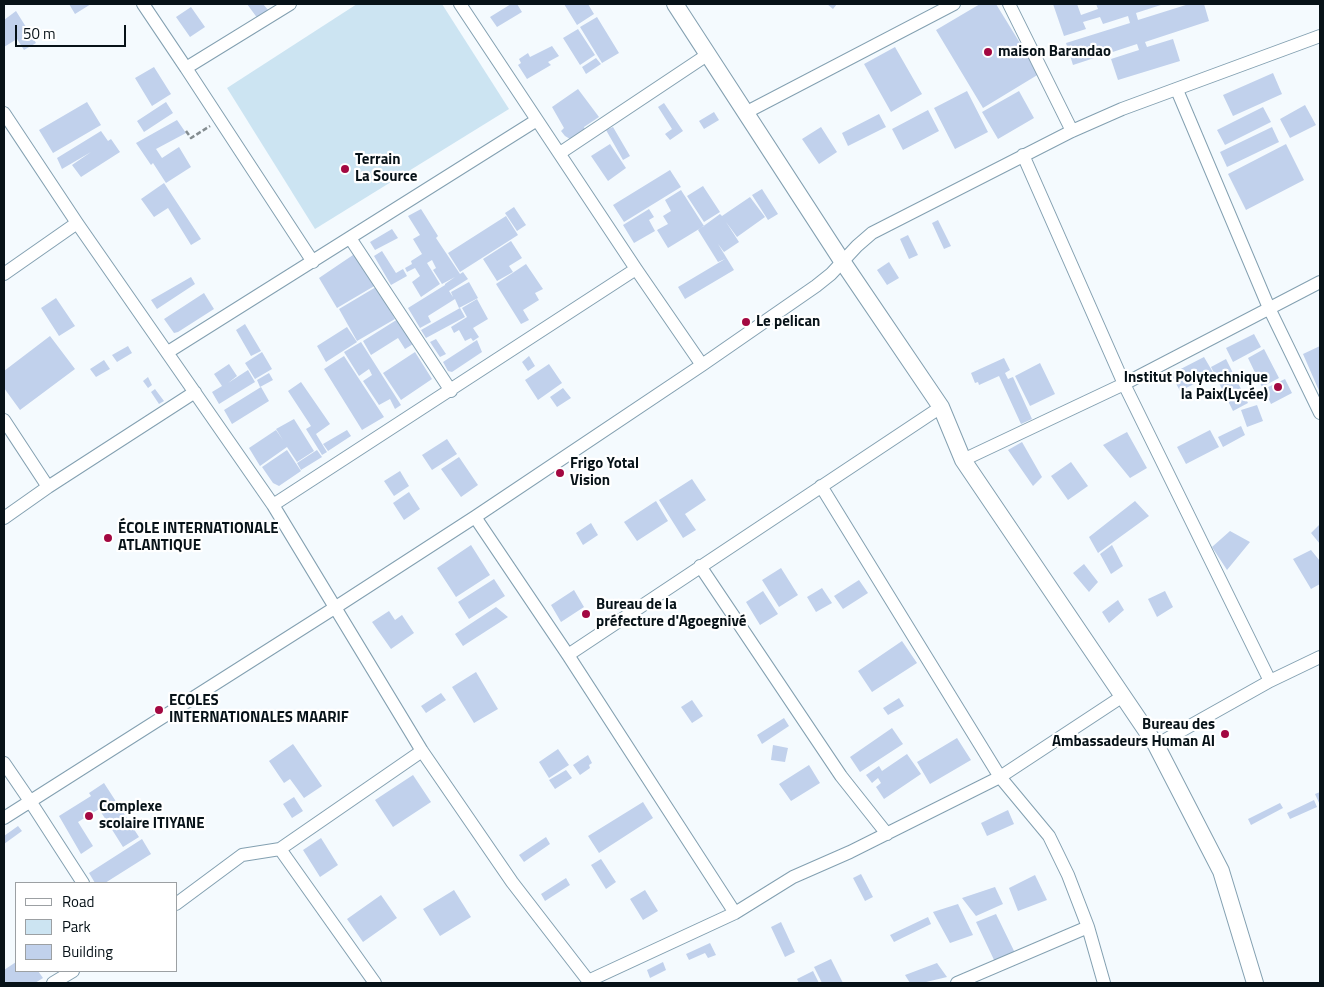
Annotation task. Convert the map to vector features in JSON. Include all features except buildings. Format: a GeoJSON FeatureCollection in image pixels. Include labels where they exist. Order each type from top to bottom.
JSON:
{"type":"FeatureCollection","features":[{"type":"Feature","properties":{"kind":"street"},"geometry":{"type":"LineString","coordinates":[[143,4],[313,262]]}},
{"type":"Feature","properties":{"kind":"street"},"geometry":{"type":"LineString","coordinates":[[186,68],[290,4]]}},
{"type":"Feature","properties":{"kind":"street"},"geometry":{"type":"LineString","coordinates":[[460,4],[702,365]]}},
{"type":"Feature","properties":{"kind":"street"},"geometry":{"type":"LineString","coordinates":[[675,4],[842,261],[941,406],[963,460],[1156,745],[1221,871],[1255,983]]}},
{"type":"Feature","properties":{"kind":"street"},"geometry":{"type":"LineString","coordinates":[[745,113],[954,4]]}},
{"type":"Feature","properties":{"kind":"street"},"geometry":{"type":"LineString","coordinates":[[1008,4],[1072,131]]}},
{"type":"Feature","properties":{"kind":"street"},"geometry":{"type":"LineString","coordinates":[[4,818],[336,608],[476,517],[702,365],[816,286],[831,274],[872,233],[1023,155],[1122,109],[1320,36]]}},
{"type":"Feature","properties":{"kind":"street"},"geometry":{"type":"LineString","coordinates":[[560,153],[708,55]]}},
{"type":"Feature","properties":{"kind":"street"},"geometry":{"type":"LineString","coordinates":[[1177,90],[1269,308],[1320,413]]}},
{"type":"Feature","properties":{"kind":"street"},"geometry":{"type":"LineString","coordinates":[[4,114],[77,223],[273,505],[422,751],[512,882],[589,982],[735,912],[793,877],[887,834],[1000,777],[1123,696]]}},
{"type":"Feature","properties":{"kind":"street"},"geometry":{"type":"LineString","coordinates":[[168,352],[537,120]]}},
{"type":"Feature","properties":{"kind":"street"},"geometry":{"type":"LineString","coordinates":[[1023,155],[1124,384],[1270,681]]}},
{"type":"Feature","properties":{"kind":"street"},"geometry":{"type":"LineString","coordinates":[[4,274],[77,223]]}},
{"type":"Feature","properties":{"kind":"street"},"geometry":{"type":"LineString","coordinates":[[350,238],[451,391]]}},
{"type":"Feature","properties":{"kind":"street"},"geometry":{"type":"LineString","coordinates":[[273,505],[636,269]]}},
{"type":"Feature","properties":{"kind":"street"},"geometry":{"type":"LineString","coordinates":[[963,460],[1124,384],[1320,282]]}},
{"type":"Feature","properties":{"kind":"street"},"geometry":{"type":"LineString","coordinates":[[4,518],[48,487],[195,392]]}},
{"type":"Feature","properties":{"kind":"street"},"geometry":{"type":"LineString","coordinates":[[568,655],[941,406]]}},
{"type":"Feature","properties":{"kind":"street"},"geometry":{"type":"LineString","coordinates":[[4,420],[48,487]]}},
{"type":"Feature","properties":{"kind":"street"},"geometry":{"type":"LineString","coordinates":[[821,486],[1000,777],[1049,836],[1068,875],[1088,927],[1104,983]]}},
{"type":"Feature","properties":{"kind":"street"},"geometry":{"type":"LineString","coordinates":[[476,517],[735,912]]}},
{"type":"Feature","properties":{"kind":"street"},"geometry":{"type":"LineString","coordinates":[[700,566],[841,776],[887,834]]}},
{"type":"Feature","properties":{"kind":"street"},"geometry":{"type":"LineString","coordinates":[[1156,745],[1270,681],[1320,657]]}},
{"type":"Feature","properties":{"kind":"street"},"geometry":{"type":"LineString","coordinates":[[178,903],[242,855],[280,849],[422,751]]}},
{"type":"Feature","properties":{"kind":"street"},"geometry":{"type":"LineString","coordinates":[[4,763],[82,882]]}},
{"type":"Feature","properties":{"kind":"street"},"geometry":{"type":"LineString","coordinates":[[280,849],[370,982]]}},
{"type":"Feature","properties":{"kind":"street"},"geometry":{"type":"LineString","coordinates":[[957,983],[1088,927]]}},
{"type":"Feature","properties":{"kind":"street"},"geometry":{"type":"LineString","coordinates":[[53,983],[71,972]]}},
{"type":"Feature","properties":{"kind":"path"},"geometry":{"type":"LineString","coordinates":[[186,131],[191,138],[210,126]]}},
{"type":"Feature","properties":{"kind":"green space","name":"Terrain La Source"},"geometry":{"type":"Polygon","coordinates":[[[357,4],[442,4],[509,109],[315,229],[227,88],[357,4]]]}},
{"type":"Feature","properties":{"kind":"place","name":"maison Barandao"},"geometry":{"type":"Point","coordinates":[988,52]}},
{"type":"Feature","properties":{"kind":"place","name":"Terrain La Source"},"geometry":{"type":"Point","coordinates":[345,169]}},
{"type":"Feature","properties":{"kind":"place","name":"Le pelican"},"geometry":{"type":"Point","coordinates":[746,322]}},
{"type":"Feature","properties":{"kind":"place","name":"Institut Polytechnique la Paix(Lycée)"},"geometry":{"type":"Point","coordinates":[1278,387]}},
{"type":"Feature","properties":{"kind":"place","name":"Frigo Yotal Vision"},"geometry":{"type":"Point","coordinates":[560,473]}},
{"type":"Feature","properties":{"kind":"place","name":"ÉCOLE INTERNATIONALE ATLANTIQUE"},"geometry":{"type":"Point","coordinates":[108,538]}},
{"type":"Feature","properties":{"kind":"place","name":"Bureau de la préfecture d'Agoegnivé"},"geometry":{"type":"Point","coordinates":[586,614]}},
{"type":"Feature","properties":{"kind":"place","name":"ECOLES INTERNATIONALES MAARIF"},"geometry":{"type":"Point","coordinates":[159,710]}},
{"type":"Feature","properties":{"kind":"place","name":"Bureau des Ambassadeurs Human AI"},"geometry":{"type":"Point","coordinates":[1225,734]}},
{"type":"Feature","properties":{"kind":"place","name":"Complexe scolaire ITIYANE"},"geometry":{"type":"Point","coordinates":[89,816]}}]}
